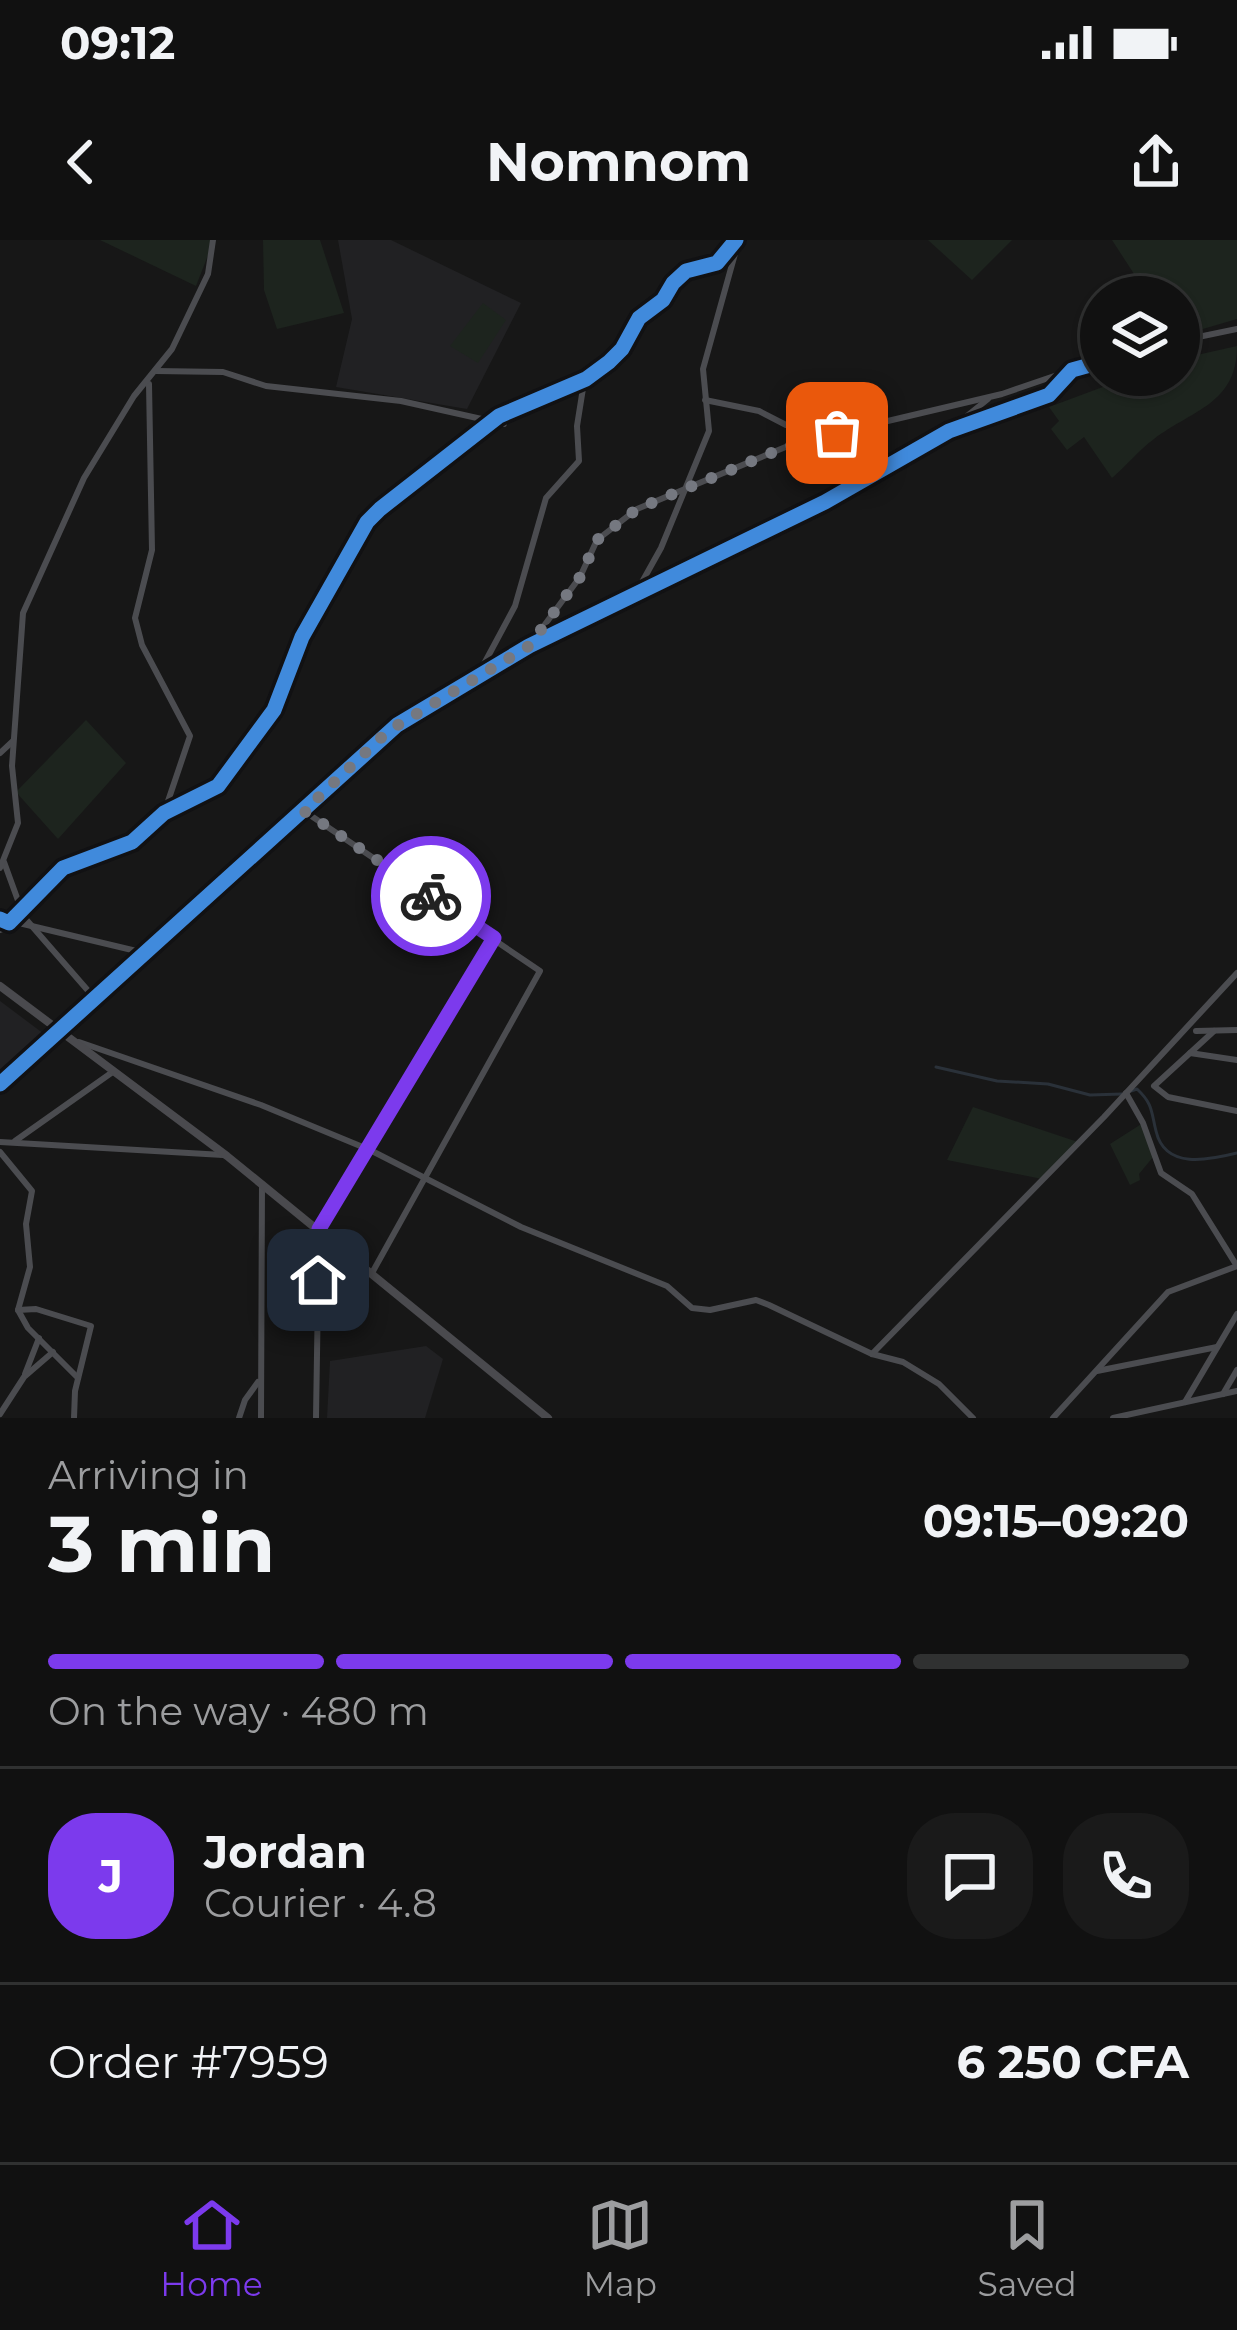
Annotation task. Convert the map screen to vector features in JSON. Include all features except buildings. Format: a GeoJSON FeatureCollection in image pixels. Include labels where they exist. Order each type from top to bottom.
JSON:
{"type":"FeatureCollection","features":[{"type":"Feature","properties":{"kind":"main road"},"geometry":{"type":"LineString","coordinates":[[0,986],[227,1156],[548,1418]]}},
{"type":"Feature","properties":{"kind":"street"},"geometry":{"type":"LineString","coordinates":[[97,1000],[31,925],[2,864],[18,823],[12,784],[17,669],[27,603],[84,478],[200,295],[213,240]]}},
{"type":"Feature","properties":{"kind":"street"},"geometry":{"type":"LineString","coordinates":[[0,930],[56,872],[132,842],[164,813],[218,787],[274,710],[297,647],[367,522],[520,404],[586,379],[622,349],[639,318],[663,301],[686,271],[717,263],[738,240]]}},
{"type":"Feature","properties":{"kind":"street"},"geometry":{"type":"LineString","coordinates":[[635,593],[662,548],[709,431],[703,369],[738,240]]}},
{"type":"Feature","properties":{"kind":"street"},"geometry":{"type":"LineString","coordinates":[[1200,337],[1237,329]]}},
{"type":"Feature","properties":{"kind":"street"},"geometry":{"type":"LineString","coordinates":[[529,646],[580,577],[597,540],[637,509],[788,446],[994,395],[1080,368]]}},
{"type":"Feature","properties":{"kind":"street"},"geometry":{"type":"LineString","coordinates":[[949,430],[1049,395],[1072,370]]}},
{"type":"Feature","properties":{"kind":"street"},"geometry":{"type":"LineString","coordinates":[[156,371],[223,373],[266,386],[401,400],[504,424]]}},
{"type":"Feature","properties":{"kind":"street"},"geometry":{"type":"LineString","coordinates":[[476,679],[515,606],[546,498],[579,461],[577,426],[586,379]]}},
{"type":"Feature","properties":{"kind":"street"},"geometry":{"type":"LineString","coordinates":[[148,380],[152,550],[135,619],[142,645],[190,736],[164,813]]}},
{"type":"Feature","properties":{"kind":"street"},"geometry":{"type":"LineString","coordinates":[[0,1084],[62,1033],[388,731],[529,646],[825,502],[949,430],[994,395]]}},
{"type":"Feature","properties":{"kind":"street"},"geometry":{"type":"LineString","coordinates":[[705,400],[759,411],[785,425],[837,433]]}},
{"type":"Feature","properties":{"kind":"street"},"geometry":{"type":"LineString","coordinates":[[0,753],[15,738]]}},
{"type":"Feature","properties":{"kind":"street"},"geometry":{"type":"LineString","coordinates":[[304,811],[536,964],[539,978],[372,1273]]}},
{"type":"Feature","properties":{"kind":"street"},"geometry":{"type":"LineString","coordinates":[[0,919],[148,954]]}},
{"type":"Feature","properties":{"kind":"street"},"geometry":{"type":"LineString","coordinates":[[316,1418],[319,1229],[494,938]]}},
{"type":"Feature","properties":{"kind":"street"},"geometry":{"type":"LineString","coordinates":[[872,1354],[1237,973]]}},
{"type":"Feature","properties":{"kind":"street"},"geometry":{"type":"LineString","coordinates":[[1196,1031],[1237,1030]]}},
{"type":"Feature","properties":{"kind":"street"},"geometry":{"type":"LineString","coordinates":[[1214,1031],[1156,1083],[1156,1090],[1168,1097],[1237,1111]]}},
{"type":"Feature","properties":{"kind":"street"},"geometry":{"type":"LineString","coordinates":[[72,1040],[370,1150],[521,1227],[668,1286],[692,1308],[710,1310],[755,1300],[872,1354],[902,1362],[939,1384],[973,1418]]}},
{"type":"Feature","properties":{"kind":"street"},"geometry":{"type":"LineString","coordinates":[[1190,1052],[1237,1060]]}},
{"type":"Feature","properties":{"kind":"street"},"geometry":{"type":"LineString","coordinates":[[12,1143],[114,1071]]}},
{"type":"Feature","properties":{"kind":"street"},"geometry":{"type":"LineString","coordinates":[[1053,1418],[1168,1292],[1236,1265],[1192,1194],[1161,1173],[1126,1093]]}},
{"type":"Feature","properties":{"kind":"street"},"geometry":{"type":"LineString","coordinates":[[0,1142],[227,1156]]}},
{"type":"Feature","properties":{"kind":"street"},"geometry":{"type":"LineString","coordinates":[[0,1153],[32,1191],[26,1224],[30,1267],[18,1310]]}},
{"type":"Feature","properties":{"kind":"street"},"geometry":{"type":"LineString","coordinates":[[261,1418],[262,1184]]}},
{"type":"Feature","properties":{"kind":"street"},"geometry":{"type":"LineString","coordinates":[[18,1310],[78,1378]]}},
{"type":"Feature","properties":{"kind":"street"},"geometry":{"type":"LineString","coordinates":[[18,1310],[35,1310],[91,1326],[74,1418]]}},
{"type":"Feature","properties":{"kind":"street"},"geometry":{"type":"LineString","coordinates":[[1185,1402],[1237,1314]]}},
{"type":"Feature","properties":{"kind":"street"},"geometry":{"type":"LineString","coordinates":[[0,1414],[24,1377],[39,1338]]}},
{"type":"Feature","properties":{"kind":"street"},"geometry":{"type":"LineString","coordinates":[[1095,1372],[1217,1347]]}},
{"type":"Feature","properties":{"kind":"street"},"geometry":{"type":"LineString","coordinates":[[24,1377],[53,1352]]}},
{"type":"Feature","properties":{"kind":"street"},"geometry":{"type":"LineString","coordinates":[[1222,1394],[1237,1370]]}},
{"type":"Feature","properties":{"kind":"street"},"geometry":{"type":"LineString","coordinates":[[239,1418],[244,1400],[260,1379]]}},
{"type":"Feature","properties":{"kind":"street"},"geometry":{"type":"LineString","coordinates":[[1113,1418],[1237,1391]]}},
{"type":"Feature","properties":{"kind":"street"},"geometry":{"type":"LineString","coordinates":[[74,1408],[85,1418]]}},
{"type":"Feature","properties":{"kind":"shaded area"},"geometry":{"type":"Polygon","coordinates":[[[100,240],[214,240],[196,286],[100,240]]]}},
{"type":"Feature","properties":{"kind":"shaded area"},"geometry":{"type":"Polygon","coordinates":[[[263,240],[320,240],[344,313],[277,329],[264,290],[263,240]]]}},
{"type":"Feature","properties":{"kind":"shaded area"},"geometry":{"type":"Polygon","coordinates":[[[338,240],[391,240],[521,303],[467,409],[336,387],[352,319],[338,240]]]}},
{"type":"Feature","properties":{"kind":"shaded area"},"geometry":{"type":"Polygon","coordinates":[[[928,240],[1012,240],[972,280],[928,240]]]}},
{"type":"Feature","properties":{"kind":"shaded area"},"geometry":{"type":"Polygon","coordinates":[[[1112,240],[1237,240],[1237,319],[1200,330],[1200,276],[1135,276],[1112,240]]]}},
{"type":"Feature","properties":{"kind":"shaded area"},"geometry":{"type":"Polygon","coordinates":[[[483,303],[506,320],[478,363],[450,346],[483,303]]]}},
{"type":"Feature","properties":{"kind":"shaded area"},"geometry":{"type":"Polygon","coordinates":[[[1237,346],[1235,365],[1221,393],[1154,439],[1112,478],[1084,437],[1067,450],[1051,429],[1059,421],[1049,407],[1080,395],[1200,396],[1200,354],[1237,346]]]}},
{"type":"Feature","properties":{"kind":"shaded area"},"geometry":{"type":"Polygon","coordinates":[[[86,720],[126,763],[58,839],[16,792],[86,720]]]}},
{"type":"Feature","properties":{"kind":"shaded area"},"geometry":{"type":"Polygon","coordinates":[[[0,1001],[44,1034],[42,1044],[0,1078],[0,1001]]]}},
{"type":"Feature","properties":{"kind":"shaded area"},"geometry":{"type":"Polygon","coordinates":[[[973,1107],[1078,1142],[1042,1179],[947,1160],[973,1107]]]}},
{"type":"Feature","properties":{"kind":"shaded area"},"geometry":{"type":"Polygon","coordinates":[[[1143,1123],[1153,1157],[1139,1174],[1140,1180],[1130,1185],[1110,1144],[1143,1123]]]}},
{"type":"Feature","properties":{"kind":"shaded area"},"geometry":{"type":"Polygon","coordinates":[[[426,1346],[443,1359],[425,1418],[327,1418],[330,1361],[426,1346]]]}},
{"type":"Feature","properties":{"kind":"waterway"},"geometry":{"type":"LineString","coordinates":[[936,1067],[1090,1095],[1122,1094]]}},
{"type":"Feature","properties":{"kind":"waterway"},"geometry":{"type":"LineString","coordinates":[[1131,1091],[1137,1089],[1146,1099],[1161,1143],[1169,1152],[1189,1159],[1237,1153]]}},
{"type":"Feature","properties":{"kind":"cycle path"},"geometry":{"type":"LineString","coordinates":[[0,919],[9,923],[63,868],[132,842],[164,813],[218,786],[274,710],[302,637],[367,522],[499,416],[586,379],[609,362],[639,318],[663,300],[673,283],[686,271],[717,263],[736,240]]}},
{"type":"Feature","properties":{"kind":"cycle path"},"geometry":{"type":"LineString","coordinates":[[0,1084],[397,725],[529,646],[825,502],[949,431],[1049,395],[1072,370],[1080,368]]}},
{"type":"Feature","properties":{"kind":"way so far"},"geometry":{"type":"LineString","coordinates":[[431,896],[304,811],[388,731],[529,646],[580,577],[597,540],[637,509],[788,446],[837,433]]}},
{"type":"Feature","properties":{"kind":"route"},"geometry":{"type":"LineString","coordinates":[[318,1280],[319,1229],[494,938],[431,896]]}}]}
